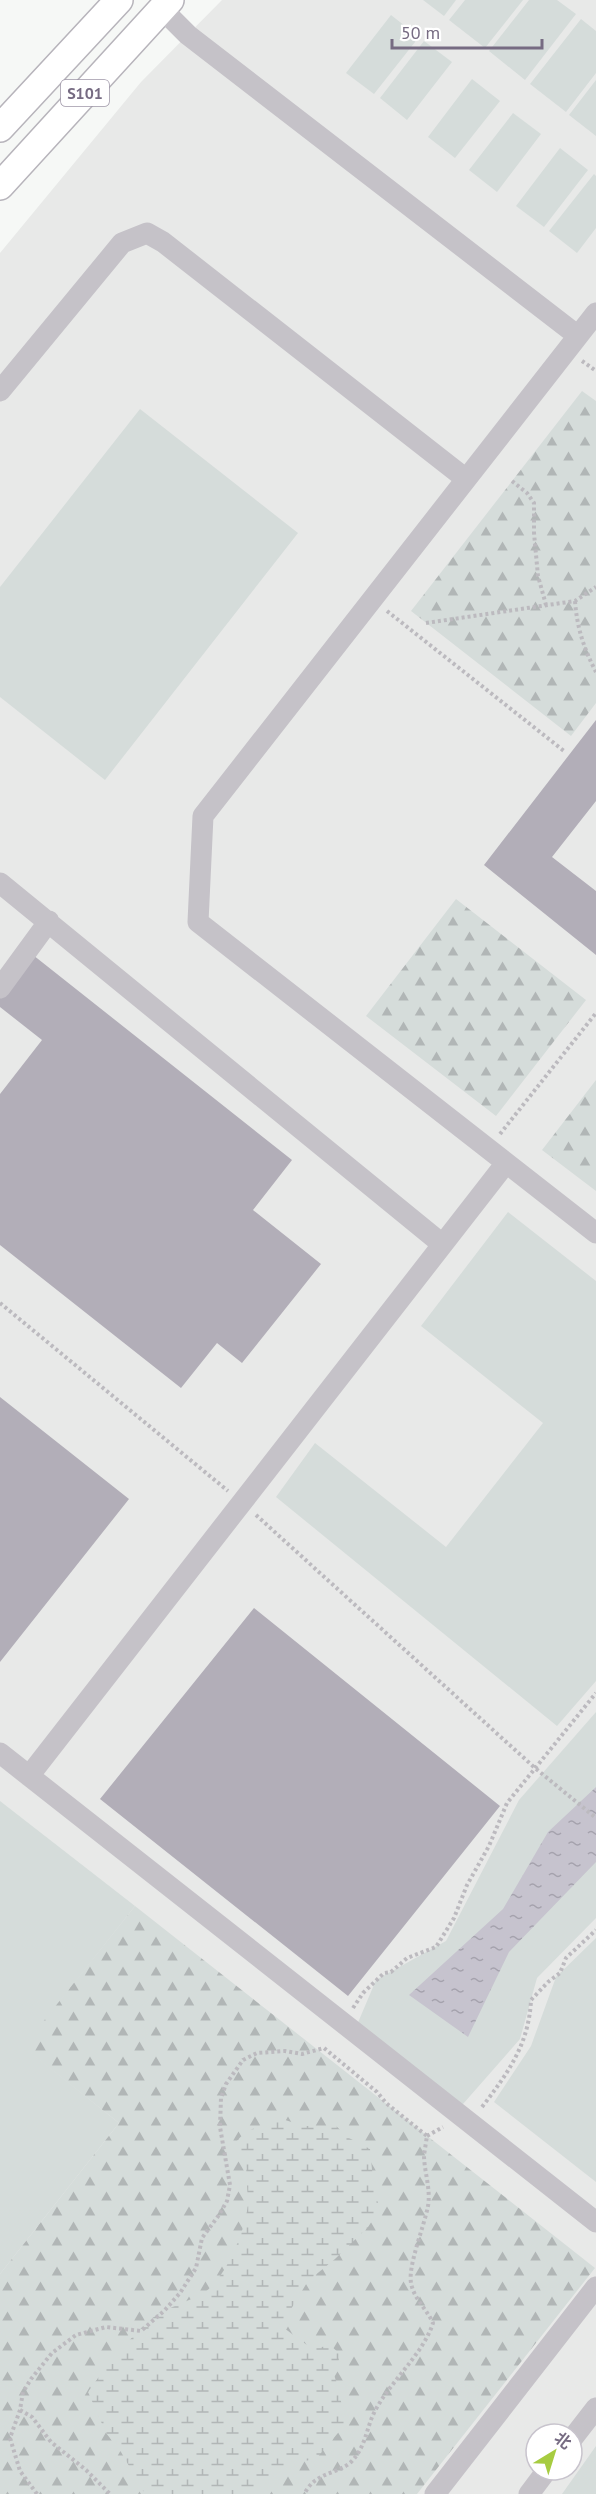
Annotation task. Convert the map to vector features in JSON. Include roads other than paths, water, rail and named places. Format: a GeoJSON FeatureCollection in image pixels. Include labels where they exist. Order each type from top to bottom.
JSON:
{"type":"FeatureCollection","features":[{"type":"Feature","properties":{"kind":"main road","name":"S101"},"geometry":{"type":"LineString","coordinates":[[0,129],[119,0]]}},
{"type":"Feature","properties":{"kind":"main road","name":"S101"},"geometry":{"type":"LineString","coordinates":[[0,186],[166,5]]}},
{"type":"Feature","properties":{"kind":"lane"},"geometry":{"type":"LineString","coordinates":[[166,5],[188,35],[578,336]]}},
{"type":"Feature","properties":{"kind":"lane"},"geometry":{"type":"LineString","coordinates":[[0,391],[122,243],[147,233],[163,242],[466,479]]}},
{"type":"Feature","properties":{"kind":"lane"},"geometry":{"type":"LineString","coordinates":[[596,313],[203,816],[198,922],[596,1233]]}},
{"type":"Feature","properties":{"kind":"lane"},"geometry":{"type":"LineString","coordinates":[[0,883],[442,1244]]}},
{"type":"Feature","properties":{"kind":"lane"},"geometry":{"type":"LineString","coordinates":[[0,988],[49,921]]}},
{"type":"Feature","properties":{"kind":"lane"},"geometry":{"type":"LineString","coordinates":[[28,1776],[506,1163]]}},
{"type":"Feature","properties":{"kind":"lane"},"geometry":{"type":"LineString","coordinates":[[0,1754],[596,2222]]}},
{"type":"Feature","properties":{"kind":"lane"},"geometry":{"type":"LineString","coordinates":[[435,2494],[596,2287]]}},
{"type":"Feature","properties":{"kind":"lane"},"geometry":{"type":"LineString","coordinates":[[584,2424],[596,2408]]}},
{"type":"Feature","properties":{"kind":"water"},"geometry":{"type":"Polygon","coordinates":[[[596,1787],[596,1862],[509,1952],[468,2037],[409,1995],[503,1909],[548,1832],[596,1787]]]}}]}
